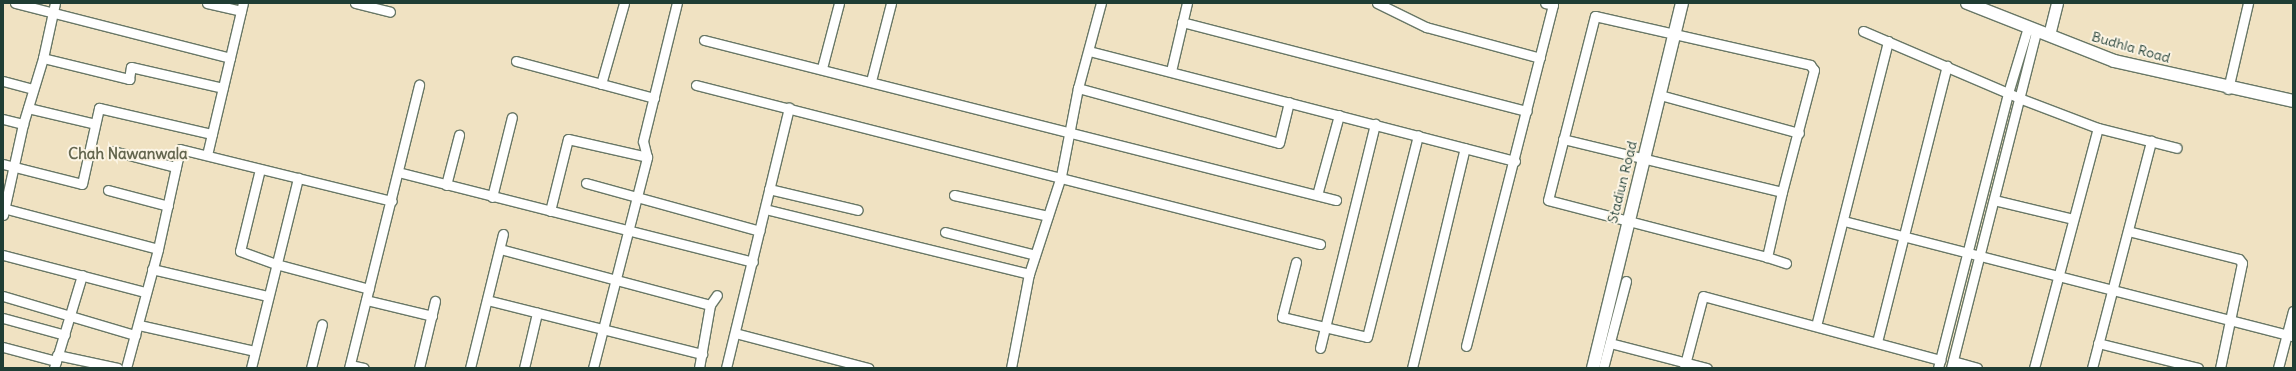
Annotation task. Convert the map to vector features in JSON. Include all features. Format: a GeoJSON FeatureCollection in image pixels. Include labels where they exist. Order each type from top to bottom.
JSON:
{"type":"FeatureCollection","features":[{"type":"Feature","properties":{"kind":"main road","name":"Stadiun Road"},"geometry":{"type":"LineString","coordinates":[[1592,368],[1627,221],[1682,3]]}},
{"type":"Feature","properties":{"kind":"main road","name":"Budhla Road"},"geometry":{"type":"LineString","coordinates":[[1967,3],[2114,61],[2228,88],[2293,101]]}},
{"type":"Feature","properties":{"kind":"street"},"geometry":{"type":"LineString","coordinates":[[15,3],[230,58]]}},
{"type":"Feature","properties":{"kind":"street"},"geometry":{"type":"LineString","coordinates":[[55,3],[43,58],[22,124],[3,211],[158,249]]}},
{"type":"Feature","properties":{"kind":"street"},"geometry":{"type":"LineString","coordinates":[[207,3],[242,7],[207,155]]}},
{"type":"Feature","properties":{"kind":"street"},"geometry":{"type":"LineString","coordinates":[[355,3],[390,12]]}},
{"type":"Feature","properties":{"kind":"street"},"geometry":{"type":"LineString","coordinates":[[601,84],[624,3]]}},
{"type":"Feature","properties":{"kind":"street"},"geometry":{"type":"LineString","coordinates":[[593,368],[647,157],[644,141],[677,3]]}},
{"type":"Feature","properties":{"kind":"street"},"geometry":{"type":"LineString","coordinates":[[822,68],[839,3]]}},
{"type":"Feature","properties":{"kind":"street"},"geometry":{"type":"LineString","coordinates":[[872,81],[891,3]]}},
{"type":"Feature","properties":{"kind":"street"},"geometry":{"type":"LineString","coordinates":[[1011,368],[1028,274],[1061,176],[1078,88],[1101,3]]}},
{"type":"Feature","properties":{"kind":"street"},"geometry":{"type":"LineString","coordinates":[[1171,71],[1187,3]]}},
{"type":"Feature","properties":{"kind":"street"},"geometry":{"type":"LineString","coordinates":[[1377,3],[1392,6],[1426,27],[1540,58]]}},
{"type":"Feature","properties":{"kind":"street"},"geometry":{"type":"LineString","coordinates":[[1466,346],[1515,161],[1553,5],[1545,3]]}},
{"type":"Feature","properties":{"kind":"street"},"geometry":{"type":"LineString","coordinates":[[2049,35],[2057,3]]}},
{"type":"Feature","properties":{"kind":"street"},"geometry":{"type":"LineString","coordinates":[[2228,88],[2248,3]]}},
{"type":"Feature","properties":{"kind":"street"},"geometry":{"type":"LineString","coordinates":[[1767,257],[1782,192],[1799,133],[1814,67],[1675,33],[1595,16],[1548,200],[1786,263]]}},
{"type":"Feature","properties":{"kind":"street"},"geometry":{"type":"LineString","coordinates":[[1182,22],[1527,111]]}},
{"type":"Feature","properties":{"kind":"street"},"geometry":{"type":"LineString","coordinates":[[1685,365],[1703,296],[1877,342],[1940,364],[2008,93],[2018,61],[2032,29]]}},
{"type":"Feature","properties":{"kind":"street"},"geometry":{"type":"LineString","coordinates":[[1977,368],[1952,365],[2028,64],[2032,29]]}},
{"type":"Feature","properties":{"kind":"street"},"geometry":{"type":"LineString","coordinates":[[1864,31],[2019,98],[2098,128],[2177,148]]}},
{"type":"Feature","properties":{"kind":"street"},"geometry":{"type":"LineString","coordinates":[[704,40],[822,68],[1336,200]]}},
{"type":"Feature","properties":{"kind":"street"},"geometry":{"type":"LineString","coordinates":[[1816,326],[1844,221],[1888,41]]}},
{"type":"Feature","properties":{"kind":"street"},"geometry":{"type":"LineString","coordinates":[[1089,50],[1515,161]]}},
{"type":"Feature","properties":{"kind":"street"},"geometry":{"type":"LineString","coordinates":[[43,58],[129,79],[131,67],[223,88]]}},
{"type":"Feature","properties":{"kind":"street"},"geometry":{"type":"LineString","coordinates":[[516,61],[654,98]]}},
{"type":"Feature","properties":{"kind":"street"},"geometry":{"type":"LineString","coordinates":[[1877,342],[1902,236],[1946,66]]}},
{"type":"Feature","properties":{"kind":"street"},"geometry":{"type":"LineString","coordinates":[[3,81],[33,89]]}},
{"type":"Feature","properties":{"kind":"street"},"geometry":{"type":"LineString","coordinates":[[364,368],[349,366],[392,201],[419,85]]}},
{"type":"Feature","properties":{"kind":"street"},"geometry":{"type":"LineString","coordinates":[[696,85],[1061,176],[1320,244]]}},
{"type":"Feature","properties":{"kind":"street"},"geometry":{"type":"LineString","coordinates":[[1078,88],[1279,143],[1289,102]]}},
{"type":"Feature","properties":{"kind":"street"},"geometry":{"type":"LineString","coordinates":[[1660,95],[1799,133]]}},
{"type":"Feature","properties":{"kind":"street"},"geometry":{"type":"LineString","coordinates":[[28,108],[94,124]]}},
{"type":"Feature","properties":{"kind":"street"},"geometry":{"type":"LineString","coordinates":[[3,164],[82,184],[94,124],[99,108],[212,134]]}},
{"type":"Feature","properties":{"kind":"street"},"geometry":{"type":"LineString","coordinates":[[726,368],[753,262],[789,108]]}},
{"type":"Feature","properties":{"kind":"street"},"geometry":{"type":"LineString","coordinates":[[1317,195],[1339,115]]}},
{"type":"Feature","properties":{"kind":"street"},"geometry":{"type":"LineString","coordinates":[[492,197],[512,117]]}},
{"type":"Feature","properties":{"kind":"street"},"geometry":{"type":"LineString","coordinates":[[3,119],[22,124]]}},
{"type":"Feature","properties":{"kind":"street"},"geometry":{"type":"LineString","coordinates":[[1320,348],[1376,124]]}},
{"type":"Feature","properties":{"kind":"street"},"geometry":{"type":"LineString","coordinates":[[2034,368],[2098,128]]}},
{"type":"Feature","properties":{"kind":"street"},"geometry":{"type":"LineString","coordinates":[[446,185],[459,135]]}},
{"type":"Feature","properties":{"kind":"street"},"geometry":{"type":"LineString","coordinates":[[1296,262],[1282,317],[1367,337],[1418,135]]}},
{"type":"Feature","properties":{"kind":"street"},"geometry":{"type":"LineString","coordinates":[[550,211],[568,139],[647,157]]}},
{"type":"Feature","properties":{"kind":"street"},"geometry":{"type":"LineString","coordinates":[[1563,139],[1782,192]]}},
{"type":"Feature","properties":{"kind":"street"},"geometry":{"type":"LineString","coordinates":[[2092,368],[2151,141]]}},
{"type":"Feature","properties":{"kind":"street"},"geometry":{"type":"LineString","coordinates":[[1412,368],[1464,148]]}},
{"type":"Feature","properties":{"kind":"street"},"geometry":{"type":"LineString","coordinates":[[126,368],[139,325],[145,292],[158,249],[180,149],[392,201]]}},
{"type":"Feature","properties":{"kind":"street"},"geometry":{"type":"LineString","coordinates":[[113,151],[176,167]]}},
{"type":"Feature","properties":{"kind":"street"},"geometry":{"type":"LineString","coordinates":[[260,169],[240,251],[276,264],[369,289]]}},
{"type":"Feature","properties":{"kind":"street"},"geometry":{"type":"LineString","coordinates":[[398,172],[628,232],[753,262]]}},
{"type":"Feature","properties":{"kind":"street"},"geometry":{"type":"LineString","coordinates":[[253,367],[254,351],[267,296],[298,178]]}},
{"type":"Feature","properties":{"kind":"street"},"geometry":{"type":"LineString","coordinates":[[586,183],[638,196],[760,231]]}},
{"type":"Feature","properties":{"kind":"street"},"geometry":{"type":"LineString","coordinates":[[769,189],[858,210]]}},
{"type":"Feature","properties":{"kind":"street"},"geometry":{"type":"LineString","coordinates":[[108,190],[168,206]]}},
{"type":"Feature","properties":{"kind":"street"},"geometry":{"type":"LineString","coordinates":[[954,194],[1048,216]]}},
{"type":"Feature","properties":{"kind":"street"},"geometry":{"type":"LineString","coordinates":[[1994,200],[2073,219]]}},
{"type":"Feature","properties":{"kind":"street"},"geometry":{"type":"LineString","coordinates":[[765,209],[1028,274]]}},
{"type":"Feature","properties":{"kind":"street"},"geometry":{"type":"LineString","coordinates":[[1844,221],[1980,258],[2290,335]]}},
{"type":"Feature","properties":{"kind":"street"},"geometry":{"type":"LineString","coordinates":[[2128,231],[2239,259],[2242,268],[2220,368]]}},
{"type":"Feature","properties":{"kind":"street"},"geometry":{"type":"LineString","coordinates":[[945,232],[1035,255]]}},
{"type":"Feature","properties":{"kind":"street"},"geometry":{"type":"LineString","coordinates":[[470,368],[503,234]]}},
{"type":"Feature","properties":{"kind":"street"},"geometry":{"type":"LineString","coordinates":[[500,249],[710,305]]}},
{"type":"Feature","properties":{"kind":"street"},"geometry":{"type":"LineString","coordinates":[[3,255],[145,292]]}},
{"type":"Feature","properties":{"kind":"street"},"geometry":{"type":"LineString","coordinates":[[152,269],[267,296]]}},
{"type":"Feature","properties":{"kind":"street"},"geometry":{"type":"LineString","coordinates":[[56,361],[72,315],[82,275]]}},
{"type":"Feature","properties":{"kind":"street"},"geometry":{"type":"LineString","coordinates":[[1603,368],[1626,282]]}},
{"type":"Feature","properties":{"kind":"street"},"geometry":{"type":"LineString","coordinates":[[699,368],[710,305],[717,295]]}},
{"type":"Feature","properties":{"kind":"street"},"geometry":{"type":"LineString","coordinates":[[3,296],[72,315],[135,335]]}},
{"type":"Feature","properties":{"kind":"street"},"geometry":{"type":"LineString","coordinates":[[366,300],[432,316]]}},
{"type":"Feature","properties":{"kind":"street"},"geometry":{"type":"LineString","coordinates":[[487,300],[702,354]]}},
{"type":"Feature","properties":{"kind":"street"},"geometry":{"type":"LineString","coordinates":[[419,368],[435,301]]}},
{"type":"Feature","properties":{"kind":"street"},"geometry":{"type":"LineString","coordinates":[[2278,368],[2290,335],[2293,311]]}},
{"type":"Feature","properties":{"kind":"street"},"geometry":{"type":"LineString","coordinates":[[524,368],[537,313]]}},
{"type":"Feature","properties":{"kind":"street"},"geometry":{"type":"LineString","coordinates":[[3,318],[65,335]]}},
{"type":"Feature","properties":{"kind":"street"},"geometry":{"type":"LineString","coordinates":[[311,368],[322,324]]}},
{"type":"Feature","properties":{"kind":"street"},"geometry":{"type":"LineString","coordinates":[[139,325],[254,351]]}},
{"type":"Feature","properties":{"kind":"street"},"geometry":{"type":"LineString","coordinates":[[735,333],[868,368]]}},
{"type":"Feature","properties":{"kind":"street"},"geometry":{"type":"LineString","coordinates":[[1610,343],[1685,365],[1707,368]]}},
{"type":"Feature","properties":{"kind":"street"},"geometry":{"type":"LineString","coordinates":[[2098,343],[2198,368]]}},
{"type":"Feature","properties":{"kind":"street"},"geometry":{"type":"LineString","coordinates":[[3,347],[56,361],[118,368]]}},
{"type":"Feature","properties":{"kind":"district","name":"Chah Nawanwala"},"geometry":{"type":"Point","coordinates":[128,154]}}]}
